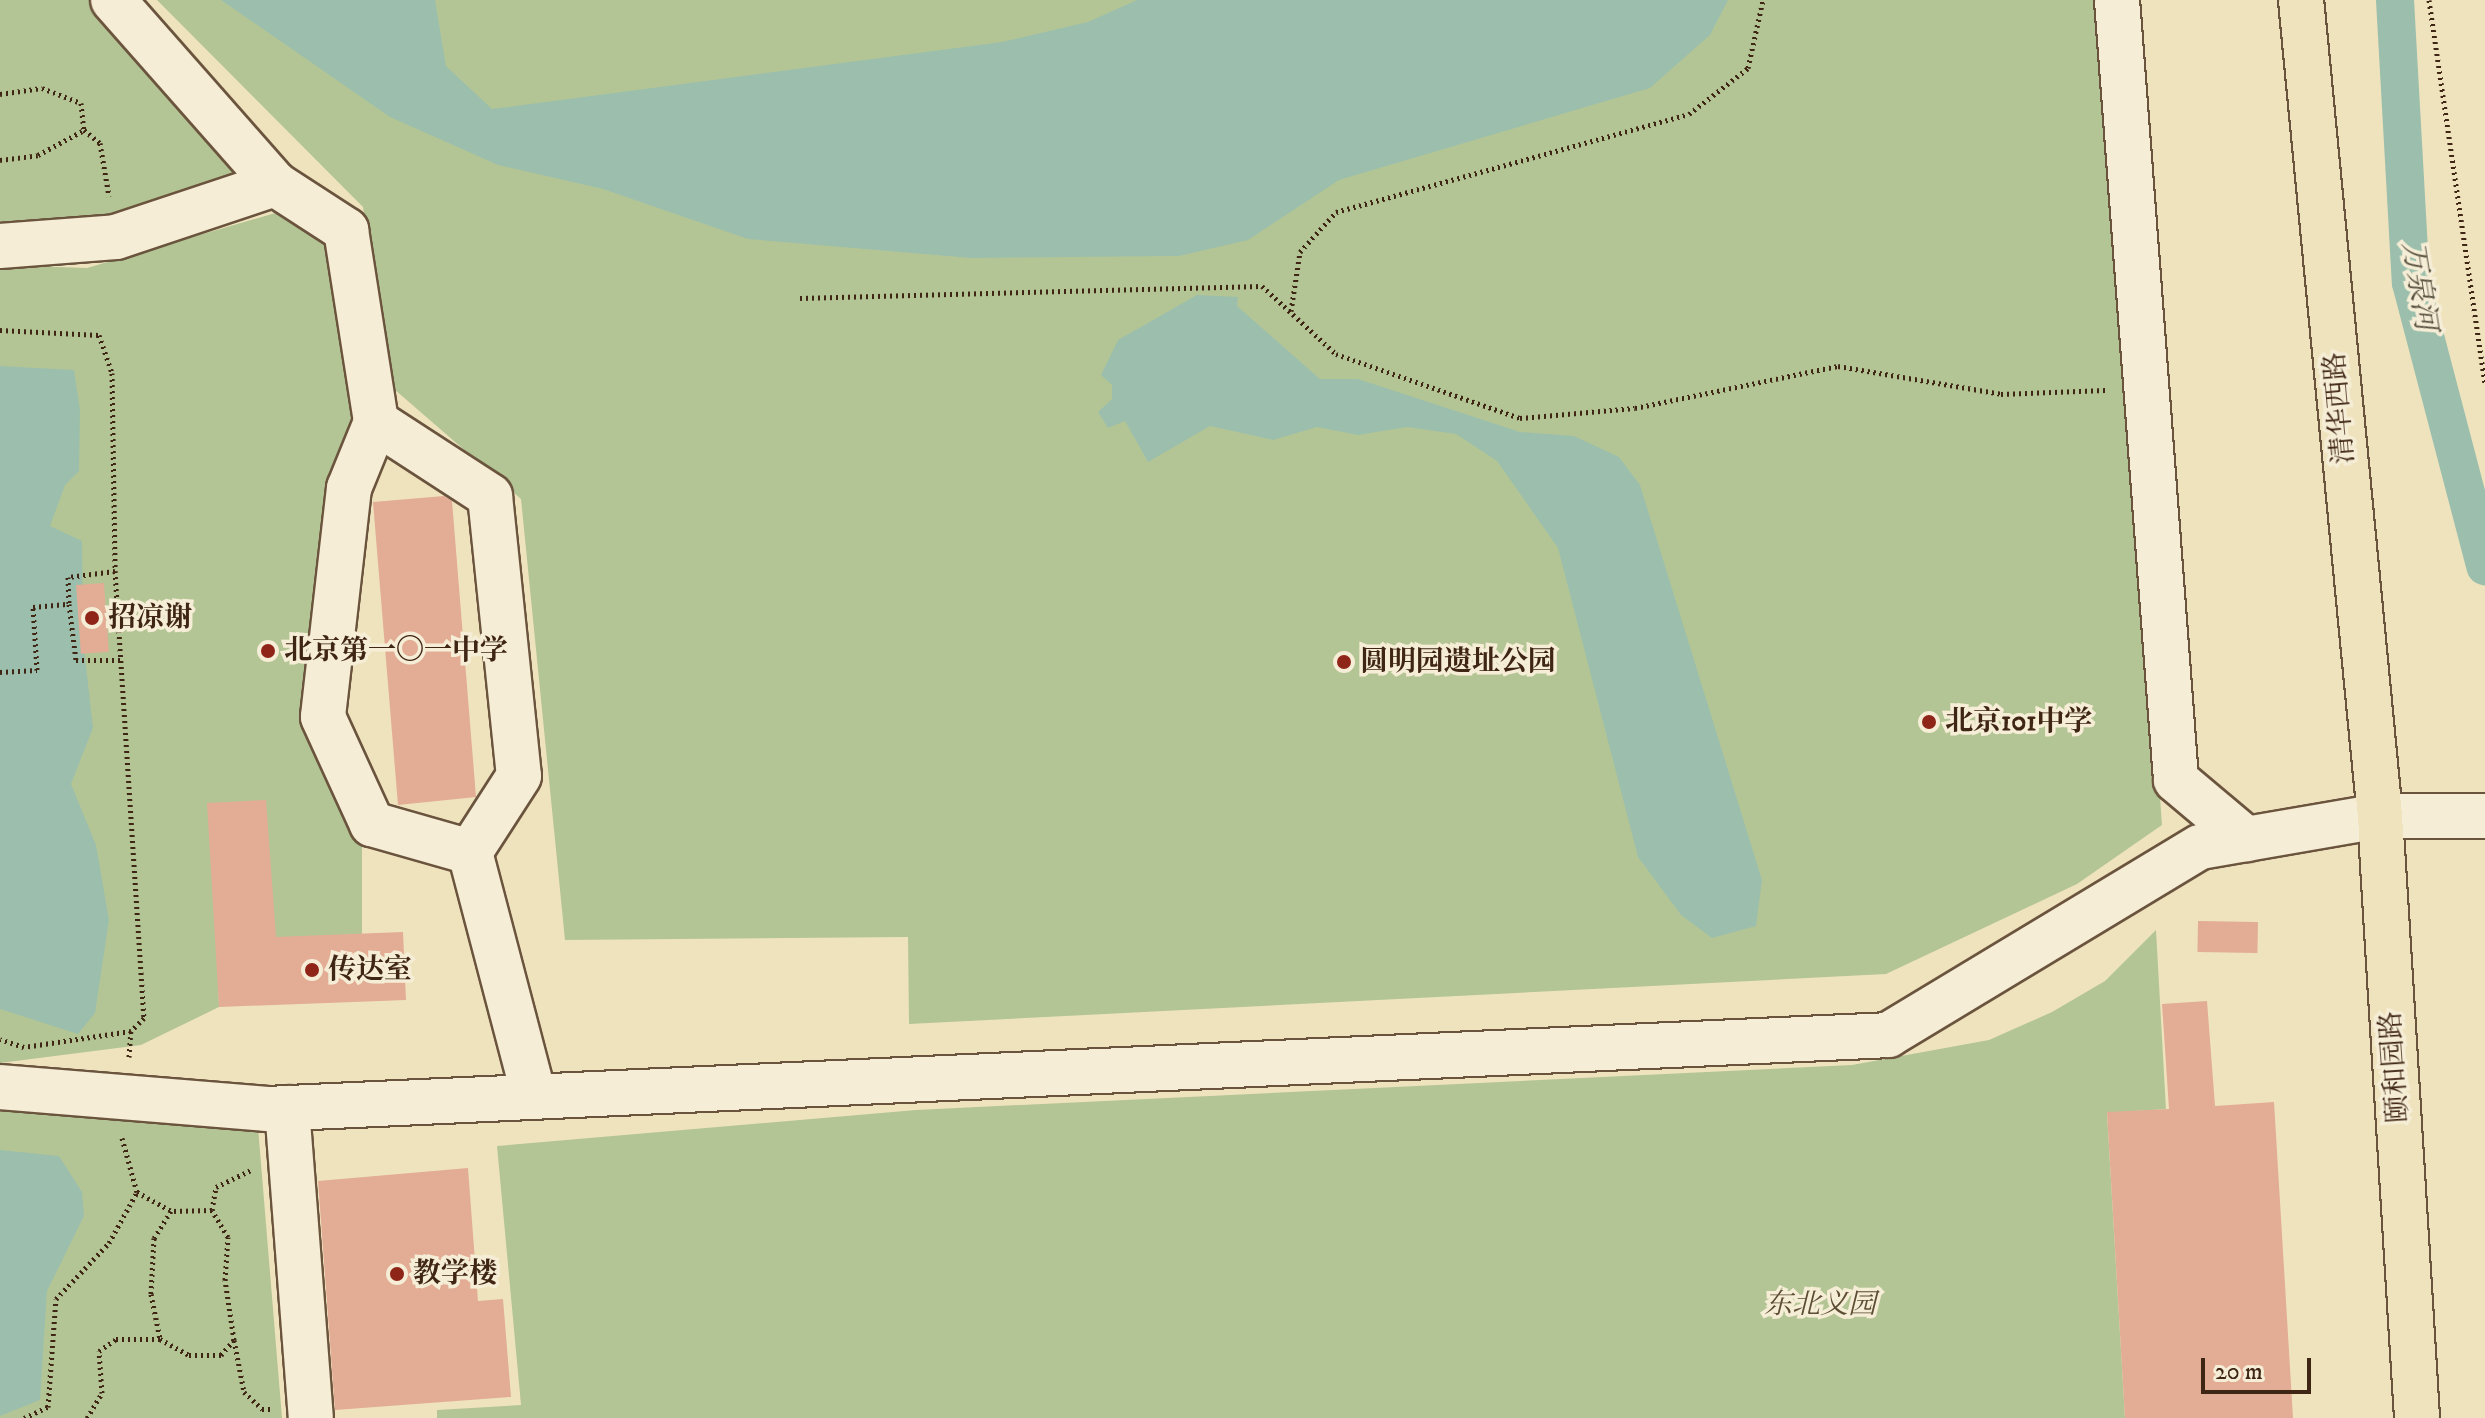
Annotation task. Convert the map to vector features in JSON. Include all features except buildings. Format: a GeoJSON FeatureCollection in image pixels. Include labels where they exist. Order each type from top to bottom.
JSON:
{"type":"FeatureCollection","features":[{"type":"Feature","properties":{"kind":"main road","name":"清华西路"},"geometry":{"type":"LineString","coordinates":[[2301,0],[2380,816]]}},
{"type":"Feature","properties":{"kind":"main road","name":"颐和园路"},"geometry":{"type":"LineString","coordinates":[[2380,816],[2417,1418]]}},
{"type":"Feature","properties":{"kind":"street"},"geometry":{"type":"LineString","coordinates":[[113,0],[275,184],[346,230],[376,422],[349,488],[323,717],[372,824],[470,852]]}},
{"type":"Feature","properties":{"kind":"street"},"geometry":{"type":"LineString","coordinates":[[2117,0],[2176,780],[2246,839]]}},
{"type":"Feature","properties":{"kind":"street"},"geometry":{"type":"LineString","coordinates":[[0,246],[116,237],[275,184]]}},
{"type":"Feature","properties":{"kind":"street"},"geometry":{"type":"LineString","coordinates":[[376,422],[490,496],[519,776],[470,852],[534,1096]]}},
{"type":"Feature","properties":{"kind":"street"},"geometry":{"type":"LineString","coordinates":[[0,1087],[287,1108],[1888,1035],[2200,847],[2380,816],[2482,816]]}},
{"type":"Feature","properties":{"kind":"street"},"geometry":{"type":"LineString","coordinates":[[287,1108],[310,1414]]}},
{"type":"Feature","properties":{"kind":"path"},"geometry":{"type":"LineString","coordinates":[[1291,312],[1300,252],[1336,212],[1689,114],[1748,68],[1763,0]]}},
{"type":"Feature","properties":{"kind":"path"},"geometry":{"type":"LineString","coordinates":[[2429,0],[2485,384]]}},
{"type":"Feature","properties":{"kind":"path"},"geometry":{"type":"LineString","coordinates":[[0,94],[42,88],[81,103],[84,130],[100,143],[116,237]]}},
{"type":"Feature","properties":{"kind":"path"},"geometry":{"type":"LineString","coordinates":[[0,160],[38,155],[84,130]]}},
{"type":"Feature","properties":{"kind":"path"},"geometry":{"type":"LineString","coordinates":[[800,298],[1262,286],[1336,354],[1520,418],[1635,408],[1838,366],[2001,394],[2147,389]]}},
{"type":"Feature","properties":{"kind":"path"},"geometry":{"type":"LineString","coordinates":[[0,330],[99,335],[112,373],[115,571],[144,1018],[131,1031],[24,1047],[0,1039]]}},
{"type":"Feature","properties":{"kind":"path"},"geometry":{"type":"LineString","coordinates":[[115,571],[68,577],[69,604],[76,660],[120,660]]}},
{"type":"Feature","properties":{"kind":"path"},"geometry":{"type":"LineString","coordinates":[[0,672],[37,670],[33,607],[69,604]]}},
{"type":"Feature","properties":{"kind":"path"},"geometry":{"type":"LineString","coordinates":[[24,1418],[48,1407],[56,1299],[109,1243],[137,1192],[121,1134],[126,1097]]}},
{"type":"Feature","properties":{"kind":"path"},"geometry":{"type":"LineString","coordinates":[[292,1167],[253,1169],[216,1187],[212,1210],[228,1237],[225,1280],[244,1392],[262,1409],[310,1414]]}},
{"type":"Feature","properties":{"kind":"path"},"geometry":{"type":"LineString","coordinates":[[137,1192],[171,1211],[212,1210]]}},
{"type":"Feature","properties":{"kind":"path"},"geometry":{"type":"LineString","coordinates":[[160,1339],[151,1294],[154,1238],[171,1211]]}},
{"type":"Feature","properties":{"kind":"path"},"geometry":{"type":"LineString","coordinates":[[87,1418],[102,1393],[99,1351],[116,1339],[160,1339],[189,1355],[221,1355],[234,1340]]}},
{"type":"Feature","properties":{"kind":"green space"},"geometry":{"type":"Polygon","coordinates":[[[0,0],[102,0],[234,156],[233,184],[98,226],[0,222],[0,0]]]}},
{"type":"Feature","properties":{"kind":"green space","name":"圆明园遗址公园"},"geometry":{"type":"Polygon","coordinates":[[[157,0],[2104,0],[2162,825],[2077,884],[1886,974],[909,1024],[908,937],[565,940],[521,499],[387,383],[363,207],[157,0]]]}},
{"type":"Feature","properties":{"kind":"green space"},"geometry":{"type":"Polygon","coordinates":[[[282,211],[329,241],[360,419],[332,478],[302,721],[362,846],[362,934],[217,940],[219,1007],[141,1045],[0,1063],[0,265],[87,268],[282,211]]]}},
{"type":"Feature","properties":{"kind":"green space","name":"东北义园"},"geometry":{"type":"Polygon","coordinates":[[[2156,930],[2166,1109],[2107,1113],[2125,1418],[437,1418],[437,1410],[521,1405],[497,1146],[916,1110],[1852,1065],[1989,1040],[2052,1012],[2105,981],[2156,930]]]}},
{"type":"Feature","properties":{"kind":"green space"},"geometry":{"type":"Polygon","coordinates":[[[0,1105],[258,1127],[282,1418],[0,1418],[0,1105]]]}},
{"type":"Feature","properties":{"kind":"shaded area"},"geometry":{"type":"Polygon","coordinates":[[[221,0],[435,0],[446,66],[492,109],[1002,42],[1088,22],[1137,0],[1728,0],[1710,35],[1650,88],[1339,180],[1248,240],[1179,256],[971,258],[748,239],[603,189],[498,165],[390,117],[221,0]]]}},
{"type":"Feature","properties":{"kind":"shaded area"},"geometry":{"type":"Polygon","coordinates":[[[1197,295],[1238,297],[1237,306],[1320,379],[1358,379],[1520,432],[1574,436],[1619,457],[1640,485],[1762,880],[1756,926],[1712,938],[1681,915],[1638,857],[1558,548],[1497,461],[1456,434],[1407,427],[1358,435],[1317,427],[1273,440],[1210,426],[1148,462],[1125,421],[1108,428],[1098,412],[1112,399],[1112,385],[1101,375],[1118,340],[1197,295]]]}},
{"type":"Feature","properties":{"kind":"shaded area"},"geometry":{"type":"Polygon","coordinates":[[[0,366],[74,370],[80,410],[79,471],[65,485],[50,526],[82,541],[83,639],[93,728],[71,784],[96,845],[109,920],[95,1013],[78,1034],[0,1009],[0,366]]]}},
{"type":"Feature","properties":{"kind":"shaded area"},"geometry":{"type":"Polygon","coordinates":[[[0,1150],[59,1156],[82,1192],[84,1216],[47,1291],[40,1400],[0,1416],[0,1150]]]}},
{"type":"Feature","properties":{"kind":"waterway","name":"万泉河"},"geometry":{"type":"LineString","coordinates":[[2395,0],[2411,283],[2485,566]]}},
{"type":"Feature","properties":{"kind":"place","name":"招凉谢"},"geometry":{"type":"Point","coordinates":[92,618]}},
{"type":"Feature","properties":{"kind":"place","name":"北京第一〇一中学"},"geometry":{"type":"Point","coordinates":[268,651]}},
{"type":"Feature","properties":{"kind":"place","name":"圆明园遗址公园"},"geometry":{"type":"Point","coordinates":[1344,662]}},
{"type":"Feature","properties":{"kind":"place","name":"北京101中学"},"geometry":{"type":"Point","coordinates":[1929,722]}},
{"type":"Feature","properties":{"kind":"place","name":"传达室"},"geometry":{"type":"Point","coordinates":[312,970]}},
{"type":"Feature","properties":{"kind":"place","name":"教学楼"},"geometry":{"type":"Point","coordinates":[397,1274]}}]}
